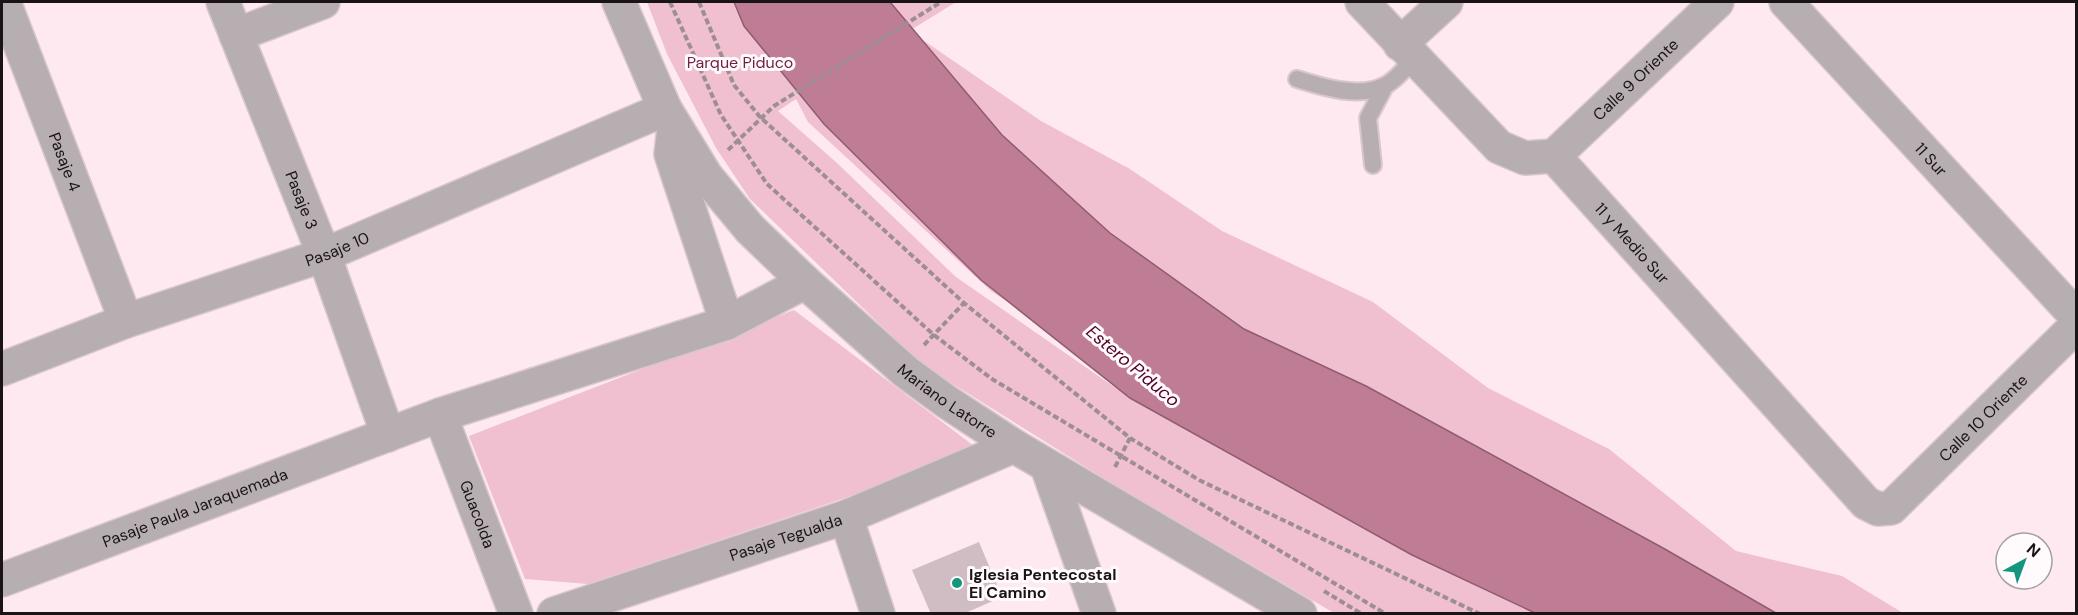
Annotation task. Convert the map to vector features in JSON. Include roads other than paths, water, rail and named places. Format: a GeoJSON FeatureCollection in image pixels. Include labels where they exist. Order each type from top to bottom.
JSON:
{"type":"FeatureCollection","features":[{"type":"Feature","properties":{"kind":"street","name":"Pasaje 4"},"geometry":{"type":"LineString","coordinates":[[4,2],[126,321]]}},
{"type":"Feature","properties":{"kind":"street","name":"Pasaje 3"},"geometry":{"type":"LineString","coordinates":[[223,2],[324,255],[388,435]]}},
{"type":"Feature","properties":{"kind":"street"},"geometry":{"type":"LineString","coordinates":[[236,35],[323,2]]}},
{"type":"Feature","properties":{"kind":"street","name":"Mariano Latorre"},"geometry":{"type":"LineString","coordinates":[[619,2],[669,117],[706,176],[750,229],[805,282],[906,372],[1014,446],[1300,614]]}},
{"type":"Feature","properties":{"kind":"street"},"geometry":{"type":"LineString","coordinates":[[1362,2],[1499,147],[1525,158],[1554,156]]}},
{"type":"Feature","properties":{"kind":"street"},"geometry":{"type":"LineString","coordinates":[[1407,52],[1446,2]]}},
{"type":"Feature","properties":{"kind":"street","name":"11 Sur"},"geometry":{"type":"LineString","coordinates":[[1786,2],[2076,316]]}},
{"type":"Feature","properties":{"kind":"street","name":"Calle 9 Oriente"},"geometry":{"type":"LineString","coordinates":[[1554,156],[1703,6]]}},
{"type":"Feature","properties":{"kind":"street","name":"Pasaje 10"},"geometry":{"type":"LineString","coordinates":[[2,369],[126,321],[324,255],[669,117]]}},
{"type":"Feature","properties":{"kind":"street"},"geometry":{"type":"LineString","coordinates":[[669,117],[671,154],[727,323]]}},
{"type":"Feature","properties":{"kind":"street","name":"11 y Medio Sur"},"geometry":{"type":"LineString","coordinates":[[1554,156],[1866,503],[1878,508],[1891,508]]}},
{"type":"Feature","properties":{"kind":"street"},"geometry":{"type":"LineString","coordinates":[[388,435],[727,323],[805,282]]}},
{"type":"Feature","properties":{"kind":"street","name":"Calle 10 Oriente"},"geometry":{"type":"LineString","coordinates":[[1891,508],[2076,326]]}},
{"type":"Feature","properties":{"kind":"street","name":"Guacolda"},"geometry":{"type":"LineString","coordinates":[[440,416],[516,614]]}},
{"type":"Feature","properties":{"kind":"street","name":"Pasaje Paula Jaraquemada"},"geometry":{"type":"LineString","coordinates":[[2,580],[388,435]]}},
{"type":"Feature","properties":{"kind":"street","name":"Pasaje Tegualda"},"geometry":{"type":"LineString","coordinates":[[554,614],[846,517],[1014,446]]}},
{"type":"Feature","properties":{"kind":"street"},"geometry":{"type":"LineString","coordinates":[[1047,466],[1099,614]]}},
{"type":"Feature","properties":{"kind":"street"},"geometry":{"type":"LineString","coordinates":[[846,517],[878,614]]}},
{"type":"Feature","properties":{"kind":"lane"},"geometry":{"type":"LineString","coordinates":[[1373,165],[1368,118],[1407,52]]}},
{"type":"Feature","properties":{"kind":"lane"},"geometry":{"type":"LineString","coordinates":[[1297,79],[1327,88],[1347,90],[1385,86]]}},
{"type":"Feature","properties":{"kind":"water","name":"Estero Piduco"},"geometry":{"type":"Polygon","coordinates":[[[734,2],[890,2],[1002,135],[1110,233],[1244,329],[1366,386],[1663,548],[1776,613],[1535,613],[1412,555],[1130,398],[981,280],[824,124],[744,26],[734,2]]]}},
{"type":"Feature","properties":{"kind":"place","name":"Iglesia Pentecostal El Camino"},"geometry":{"type":"Point","coordinates":[957,583]}},
{"type":"Feature","properties":{"kind":"park label","name":"Parque Piduco"},"geometry":{"type":"Point","coordinates":[740,62]}}]}
